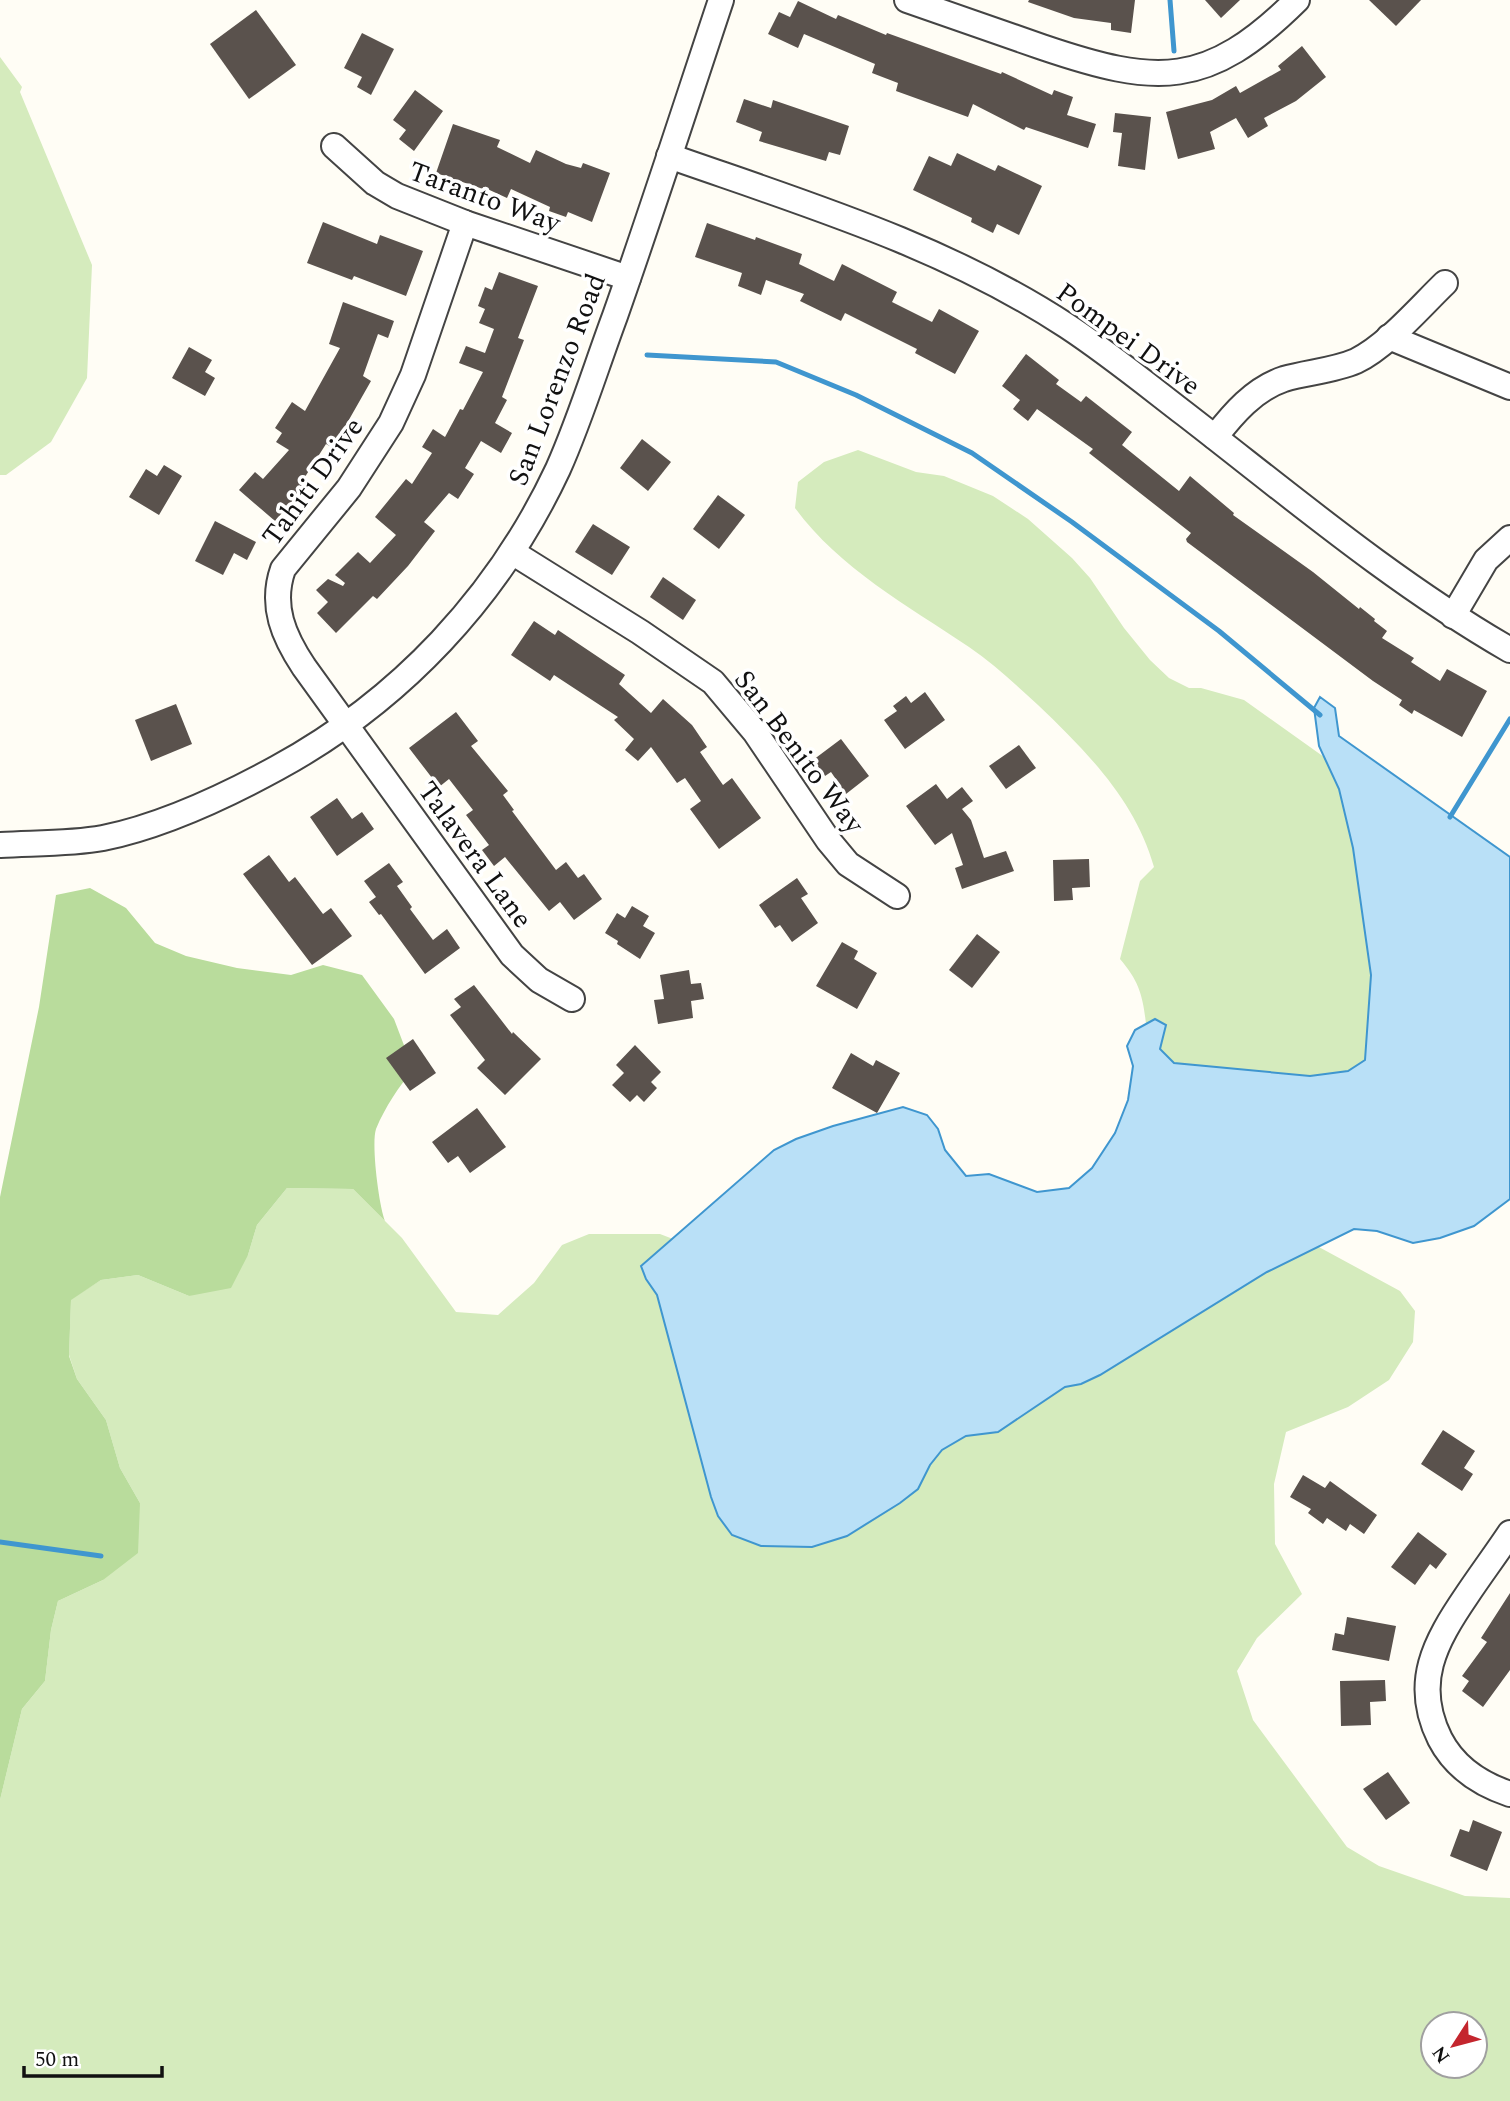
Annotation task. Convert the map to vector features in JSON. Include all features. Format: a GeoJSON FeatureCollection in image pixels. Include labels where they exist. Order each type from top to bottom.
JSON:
{"type":"FeatureCollection","features":[{"type":"Feature","properties":{"kind":"street","name":"San Lorenzo Road"},"geometry":{"type":"LineString","coordinates":[[0,845],[102,838],[212,802],[306,752],[347,726],[444,641],[493,581],[512,552],[544,497],[570,440],[628,278],[721,0]]}},
{"type":"Feature","properties":{"kind":"street"},"geometry":{"type":"LineString","coordinates":[[907,0],[1094,65],[1152,74],[1193,69],[1231,54],[1255,38],[1297,0]]}},
{"type":"Feature","properties":{"kind":"street","name":"Taranto Way"},"geometry":{"type":"LineString","coordinates":[[334,146],[385,190],[408,201],[628,278]]}},
{"type":"Feature","properties":{"kind":"street","name":"Pompei Drive"},"geometry":{"type":"LineString","coordinates":[[669,156],[898,237],[967,268],[1067,326],[1412,589],[1510,650]]}},
{"type":"Feature","properties":{"kind":"street","name":"Tahiti Drive"},"geometry":{"type":"LineString","coordinates":[[347,726],[282,629],[279,610],[280,578],[289,562],[349,488],[391,423],[413,374],[465,223]]}},
{"type":"Feature","properties":{"kind":"street"},"geometry":{"type":"LineString","coordinates":[[1215,437],[1242,406],[1269,385],[1356,361],[1389,337],[1445,283]]}},
{"type":"Feature","properties":{"kind":"street"},"geometry":{"type":"LineString","coordinates":[[1389,337],[1510,387]]}},
{"type":"Feature","properties":{"kind":"street"},"geometry":{"type":"LineString","coordinates":[[1453,616],[1486,560],[1510,538]]}},
{"type":"Feature","properties":{"kind":"street","name":"San Benito Way"},"geometry":{"type":"LineString","coordinates":[[512,552],[640,632],[713,682],[755,732],[828,840],[848,864],[897,896]]}},
{"type":"Feature","properties":{"kind":"street","name":"Talavera Lane"},"geometry":{"type":"LineString","coordinates":[[347,726],[512,955],[539,981],[572,999]]}},
{"type":"Feature","properties":{"kind":"street"},"geometry":{"type":"LineString","coordinates":[[1510,1533],[1447,1625],[1433,1652],[1428,1673],[1427,1699],[1434,1727],[1448,1754],[1465,1772],[1491,1788],[1510,1794]]}},
{"type":"Feature","properties":{"kind":"green space"},"geometry":{"type":"Polygon","coordinates":[[[0,57],[22,87],[20,92],[92,265],[87,378],[51,442],[6,475],[0,475],[0,57]]]}},
{"type":"Feature","properties":{"kind":"green space"},"geometry":{"type":"Polygon","coordinates":[[[858,450],[916,472],[944,476],[993,496],[1028,519],[1090,578],[1124,628],[1169,678],[1189,688],[1201,688],[1244,700],[1324,757],[1339,789],[1353,848],[1363,913],[1371,975],[1365,1060],[1348,1071],[1310,1076],[1174,1063],[1160,1049],[1155,1019],[1146,1024],[1139,989],[1132,974],[1120,959],[1140,881],[1154,867],[1146,843],[1122,799],[1091,759],[1013,682],[978,654],[853,568],[832,550],[795,508],[798,482],[824,462],[858,450]]]}},
{"type":"Feature","properties":{"kind":"green space"},"geometry":{"type":"Polygon","coordinates":[[[90,888],[126,908],[155,943],[186,956],[237,968],[291,975],[323,965],[362,975],[394,1019],[413,1069],[376,1129],[376,1175],[385,1221],[353,1189],[287,1188],[257,1225],[248,1255],[231,1288],[189,1296],[138,1275],[101,1280],[71,1300],[69,1356],[77,1379],[106,1420],[120,1468],[140,1503],[138,1553],[103,1580],[58,1601],[51,1630],[45,1681],[22,1709],[0,1800],[0,1197],[39,1007],[56,895],[90,888]]]}},
{"type":"Feature","properties":{"kind":"green space"},"geometry":{"type":"Polygon","coordinates":[[[287,1188],[353,1189],[402,1238],[456,1312],[498,1315],[534,1283],[562,1245],[589,1234],[660,1234],[673,1239],[641,1267],[657,1295],[718,1516],[847,1536],[918,1489],[930,1465],[942,1450],[966,1436],[998,1432],[1065,1387],[1081,1384],[1267,1272],[1317,1246],[1400,1291],[1415,1311],[1413,1342],[1389,1380],[1348,1407],[1286,1432],[1274,1484],[1275,1544],[1302,1594],[1257,1638],[1237,1671],[1253,1720],[1347,1847],[1379,1866],[1465,1896],[1510,1898],[1510,2101],[0,2101],[0,1800],[22,1709],[45,1681],[51,1630],[58,1601],[103,1580],[140,1503],[120,1468],[106,1420],[77,1379],[69,1355],[71,1299],[101,1280],[138,1275],[189,1296],[248,1255],[257,1225],[287,1188]]]}},
{"type":"Feature","properties":{"kind":"water"},"geometry":{"type":"Polygon","coordinates":[[[1320,697],[1335,708],[1339,736],[1510,857],[1510,1199],[1474,1226],[1440,1238],[1413,1243],[1377,1231],[1354,1229],[1267,1272],[1100,1375],[1081,1384],[1065,1387],[998,1432],[966,1436],[942,1450],[930,1465],[918,1489],[847,1536],[812,1547],[761,1546],[732,1535],[718,1516],[711,1497],[657,1295],[641,1266],[774,1150],[833,1126],[903,1107],[927,1115],[938,1129],[945,1150],[966,1176],[989,1174],[1037,1192],[1069,1188],[1092,1168],[1115,1133],[1128,1100],[1133,1066],[1127,1046],[1135,1030],[1155,1019],[1166,1025],[1160,1049],[1174,1063],[1310,1076],[1348,1071],[1365,1060],[1371,975],[1353,848],[1339,789],[1319,746],[1314,708],[1320,697]]]}},
{"type":"Feature","properties":{"kind":"building"},"geometry":{"type":"Polygon","coordinates":[[[1135,0],[1131,33],[1111,30],[1111,23],[1074,18],[1028,2],[1135,0]]]}},
{"type":"Feature","properties":{"kind":"building"},"geometry":{"type":"Polygon","coordinates":[[[1205,0],[1240,0],[1221,18],[1205,0]]]}},
{"type":"Feature","properties":{"kind":"building"},"geometry":{"type":"Polygon","coordinates":[[[1369,0],[1421,0],[1396,26],[1369,0]]]}},
{"type":"Feature","properties":{"kind":"building"},"geometry":{"type":"Polygon","coordinates":[[[798,1],[836,19],[838,15],[886,35],[887,33],[1001,74],[1002,72],[1052,95],[1054,90],[1073,97],[1067,115],[1096,124],[1088,148],[1026,127],[1024,130],[973,104],[968,117],[896,91],[898,83],[872,73],[875,64],[804,34],[798,48],[768,34],[779,12],[790,17],[798,1]]]}},
{"type":"Feature","properties":{"kind":"building"},"geometry":{"type":"Polygon","coordinates":[[[256,10],[296,65],[249,99],[210,44],[256,10]]]}},
{"type":"Feature","properties":{"kind":"building"},"geometry":{"type":"Polygon","coordinates":[[[362,33],[394,49],[371,95],[357,87],[362,77],[344,68],[362,33]]]}},
{"type":"Feature","properties":{"kind":"building"},"geometry":{"type":"Polygon","coordinates":[[[1302,46],[1326,77],[1296,101],[1264,118],[1268,126],[1248,138],[1236,118],[1210,132],[1215,149],[1178,159],[1166,112],[1212,100],[1236,86],[1240,93],[1281,70],[1278,66],[1302,46]]]}},
{"type":"Feature","properties":{"kind":"building"},"geometry":{"type":"Polygon","coordinates":[[[415,90],[443,111],[414,151],[399,139],[406,130],[393,120],[415,90]]]}},
{"type":"Feature","properties":{"kind":"building"},"geometry":{"type":"Polygon","coordinates":[[[744,99],[771,108],[773,100],[849,126],[840,155],[829,152],[826,161],[759,141],[762,132],[736,122],[744,99]]]}},
{"type":"Feature","properties":{"kind":"building"},"geometry":{"type":"Polygon","coordinates":[[[1115,113],[1151,117],[1145,170],[1118,166],[1122,133],[1113,132],[1115,113]]]}},
{"type":"Feature","properties":{"kind":"building"},"geometry":{"type":"Polygon","coordinates":[[[453,124],[500,140],[497,147],[530,163],[536,150],[566,164],[581,168],[583,163],[610,173],[592,222],[568,212],[566,217],[549,211],[550,207],[511,189],[507,198],[483,187],[436,173],[453,124]]]}},
{"type":"Feature","properties":{"kind":"building"},"geometry":{"type":"Polygon","coordinates":[[[957,153],[995,171],[998,165],[1042,186],[1019,235],[997,224],[993,233],[971,222],[972,218],[913,190],[929,156],[951,166],[957,153]]]}},
{"type":"Feature","properties":{"kind":"building"},"geometry":{"type":"Polygon","coordinates":[[[323,222],[377,244],[380,235],[423,251],[406,296],[354,276],[352,280],[307,263],[323,222]]]}},
{"type":"Feature","properties":{"kind":"building"},"geometry":{"type":"Polygon","coordinates":[[[707,223],[802,254],[799,264],[834,281],[842,264],[897,292],[892,302],[932,322],[939,309],[979,331],[955,374],[915,353],[917,349],[845,313],[841,321],[800,301],[804,294],[766,280],[761,295],[738,286],[742,273],[695,257],[707,223]]]}},
{"type":"Feature","properties":{"kind":"building"},"geometry":{"type":"Polygon","coordinates":[[[499,272],[538,286],[518,338],[524,340],[502,397],[507,400],[495,423],[512,433],[501,453],[481,441],[465,468],[474,474],[458,499],[449,493],[424,522],[435,531],[408,566],[377,599],[373,596],[336,633],[317,613],[328,602],[316,590],[328,579],[343,586],[345,583],[335,575],[358,552],[370,563],[396,535],[375,517],[406,479],[412,484],[432,453],[422,447],[433,429],[445,437],[483,372],[459,363],[466,346],[485,353],[494,329],[479,323],[485,309],[478,306],[485,287],[492,290],[499,272]]]}},
{"type":"Feature","properties":{"kind":"building"},"geometry":{"type":"Polygon","coordinates":[[[343,302],[394,321],[388,338],[378,334],[363,376],[371,381],[333,448],[326,444],[303,480],[307,484],[275,521],[239,490],[255,472],[263,479],[289,450],[276,442],[282,433],[275,428],[292,402],[305,411],[340,348],[329,344],[343,302]]]}},
{"type":"Feature","properties":{"kind":"building"},"geometry":{"type":"Polygon","coordinates":[[[189,347],[212,360],[205,372],[215,378],[205,396],[172,378],[189,347]]]}},
{"type":"Feature","properties":{"kind":"building"},"geometry":{"type":"Polygon","coordinates":[[[1026,354],[1059,380],[1056,384],[1081,402],[1086,396],[1132,432],[1122,445],[1179,491],[1190,476],[1234,513],[1233,515],[1375,619],[1374,621],[1387,631],[1382,638],[1414,658],[1411,662],[1440,681],[1447,669],[1487,691],[1462,737],[1414,710],[1412,714],[1399,705],[1402,700],[1187,542],[1186,539],[1191,533],[1089,453],[1093,449],[1037,409],[1028,421],[1013,409],[1020,400],[1002,386],[1026,354]]]}},
{"type":"Feature","properties":{"kind":"building"},"geometry":{"type":"Polygon","coordinates":[[[642,439],[671,462],[648,491],[620,468],[642,439]]]}},
{"type":"Feature","properties":{"kind":"building"},"geometry":{"type":"Polygon","coordinates":[[[164,465],[182,476],[159,515],[129,497],[146,469],[157,476],[164,465]]]}},
{"type":"Feature","properties":{"kind":"building"},"geometry":{"type":"Polygon","coordinates":[[[718,495],[745,515],[719,549],[693,529],[718,495]]]}},
{"type":"Feature","properties":{"kind":"building"},"geometry":{"type":"Polygon","coordinates":[[[215,521],[256,542],[247,560],[234,553],[223,575],[195,561],[215,521]]]}},
{"type":"Feature","properties":{"kind":"building"},"geometry":{"type":"Polygon","coordinates":[[[593,524],[630,547],[612,575],[575,552],[593,524]]]}},
{"type":"Feature","properties":{"kind":"building"},"geometry":{"type":"Polygon","coordinates":[[[663,577],[696,600],[683,620],[650,597],[663,577]]]}},
{"type":"Feature","properties":{"kind":"building"},"geometry":{"type":"Polygon","coordinates":[[[534,621],[555,635],[558,630],[625,675],[619,684],[651,713],[663,699],[692,725],[707,747],[700,752],[723,785],[732,778],[761,818],[719,849],[690,809],[701,801],[685,778],[677,783],[651,747],[638,761],[625,750],[634,739],[614,720],[618,717],[554,675],[550,681],[511,655],[534,621]]]}},
{"type":"Feature","properties":{"kind":"building"},"geometry":{"type":"Polygon","coordinates":[[[925,692],[945,720],[905,749],[884,720],[897,711],[893,706],[906,696],[911,703],[925,692]]]}},
{"type":"Feature","properties":{"kind":"building"},"geometry":{"type":"Polygon","coordinates":[[[176,704],[192,744],[151,761],[135,720],[176,704]]]}},
{"type":"Feature","properties":{"kind":"building"},"geometry":{"type":"Polygon","coordinates":[[[456,712],[478,741],[471,746],[508,791],[503,795],[514,810],[512,811],[556,870],[566,862],[578,878],[584,874],[602,899],[574,920],[560,902],[549,911],[505,857],[494,866],[482,850],[489,845],[466,815],[473,810],[449,779],[439,787],[409,748],[456,712]]]}},
{"type":"Feature","properties":{"kind":"building"},"geometry":{"type":"Polygon","coordinates":[[[841,739],[869,776],[846,794],[831,772],[825,776],[813,760],[841,739]]]}},
{"type":"Feature","properties":{"kind":"building"},"geometry":{"type":"Polygon","coordinates":[[[1019,745],[1036,768],[1006,789],[989,766],[1019,745]]]}},
{"type":"Feature","properties":{"kind":"building"},"geometry":{"type":"Polygon","coordinates":[[[936,784],[947,799],[962,787],[973,801],[962,809],[971,820],[984,858],[1006,851],[1014,871],[962,889],[955,868],[963,865],[952,833],[935,845],[906,806],[936,784]]]}},
{"type":"Feature","properties":{"kind":"building"},"geometry":{"type":"Polygon","coordinates":[[[337,798],[352,819],[362,812],[374,829],[337,856],[310,817],[337,798]]]}},
{"type":"Feature","properties":{"kind":"building"},"geometry":{"type":"Polygon","coordinates":[[[269,855],[289,882],[295,877],[323,914],[331,908],[352,936],[312,965],[243,874],[269,855]]]}},
{"type":"Feature","properties":{"kind":"building"},"geometry":{"type":"Polygon","coordinates":[[[1089,859],[1090,887],[1072,888],[1073,900],[1054,901],[1053,860],[1089,859]]]}},
{"type":"Feature","properties":{"kind":"building"},"geometry":{"type":"Polygon","coordinates":[[[389,863],[403,882],[397,886],[412,907],[410,909],[433,940],[447,929],[460,948],[425,974],[381,914],[379,915],[369,902],[376,897],[364,881],[389,863]]]}},
{"type":"Feature","properties":{"kind":"building"},"geometry":{"type":"Polygon","coordinates":[[[797,878],[808,894],[801,898],[818,923],[792,942],[780,925],[775,928],[759,905],[797,878]]]}},
{"type":"Feature","properties":{"kind":"building"},"geometry":{"type":"Polygon","coordinates":[[[632,906],[649,916],[643,926],[655,933],[640,959],[605,933],[617,913],[625,918],[632,906]]]}},
{"type":"Feature","properties":{"kind":"building"},"geometry":{"type":"Polygon","coordinates":[[[977,934],[1000,952],[972,988],[949,970],[977,934]]]}},
{"type":"Feature","properties":{"kind":"building"},"geometry":{"type":"Polygon","coordinates":[[[842,942],[858,951],[854,959],[877,973],[857,1009],[816,986],[842,942]]]}},
{"type":"Feature","properties":{"kind":"building"},"geometry":{"type":"Polygon","coordinates":[[[689,970],[691,984],[701,983],[704,999],[691,1001],[693,1018],[658,1024],[654,1000],[664,999],[660,975],[689,970]]]}},
{"type":"Feature","properties":{"kind":"building"},"geometry":{"type":"Polygon","coordinates":[[[474,985],[512,1034],[513,1032],[541,1059],[505,1095],[477,1068],[485,1060],[450,1015],[461,1007],[454,999],[474,985]]]}},
{"type":"Feature","properties":{"kind":"building"},"geometry":{"type":"Polygon","coordinates":[[[413,1039],[436,1073],[410,1091],[386,1058],[413,1039]]]}},
{"type":"Feature","properties":{"kind":"building"},"geometry":{"type":"Polygon","coordinates":[[[635,1045],[661,1072],[651,1082],[657,1088],[644,1102],[637,1095],[630,1102],[612,1085],[624,1073],[616,1065],[635,1045]]]}},
{"type":"Feature","properties":{"kind":"building"},"geometry":{"type":"Polygon","coordinates":[[[851,1053],[873,1066],[876,1060],[900,1073],[877,1113],[832,1088],[851,1053]]]}},
{"type":"Feature","properties":{"kind":"building"},"geometry":{"type":"Polygon","coordinates":[[[477,1108],[506,1147],[470,1173],[458,1156],[448,1163],[432,1142],[477,1108]]]}},
{"type":"Feature","properties":{"kind":"building"},"geometry":{"type":"Polygon","coordinates":[[[1443,1430],[1475,1451],[1464,1468],[1473,1474],[1462,1491],[1421,1464],[1443,1430]]]}},
{"type":"Feature","properties":{"kind":"building"},"geometry":{"type":"Polygon","coordinates":[[[1303,1475],[1325,1488],[1330,1481],[1377,1515],[1364,1534],[1350,1524],[1346,1531],[1327,1518],[1323,1524],[1308,1513],[1311,1509],[1290,1497],[1303,1475]]]}},
{"type":"Feature","properties":{"kind":"building"},"geometry":{"type":"Polygon","coordinates":[[[1418,1532],[1447,1554],[1436,1569],[1430,1564],[1415,1585],[1391,1567],[1418,1532]]]}},
{"type":"Feature","properties":{"kind":"building"},"geometry":{"type":"Polygon","coordinates":[[[1510,1593],[1510,1670],[1483,1707],[1462,1691],[1469,1681],[1462,1676],[1487,1642],[1481,1638],[1510,1593]]]}},
{"type":"Feature","properties":{"kind":"building"},"geometry":{"type":"Polygon","coordinates":[[[1347,1617],[1396,1626],[1389,1661],[1332,1650],[1335,1633],[1344,1635],[1347,1617]]]}},
{"type":"Feature","properties":{"kind":"building"},"geometry":{"type":"Polygon","coordinates":[[[1385,1680],[1386,1701],[1370,1702],[1371,1725],[1341,1726],[1340,1681],[1385,1680]]]}},
{"type":"Feature","properties":{"kind":"building"},"geometry":{"type":"Polygon","coordinates":[[[1388,1772],[1410,1803],[1386,1820],[1363,1789],[1388,1772]]]}},
{"type":"Feature","properties":{"kind":"building"},"geometry":{"type":"Polygon","coordinates":[[[1473,1820],[1502,1832],[1487,1871],[1450,1856],[1460,1829],[1469,1832],[1473,1820]]]}},
{"type":"Feature","properties":{"kind":"waterway"},"geometry":{"type":"LineString","coordinates":[[1170,0],[1174,51]]}},
{"type":"Feature","properties":{"kind":"waterway"},"geometry":{"type":"LineString","coordinates":[[647,355],[776,362],[856,395],[972,453],[1072,522],[1219,631],[1320,715]]}},
{"type":"Feature","properties":{"kind":"waterway"},"geometry":{"type":"LineString","coordinates":[[1450,817],[1510,719]]}},
{"type":"Feature","properties":{"kind":"waterway"},"geometry":{"type":"LineString","coordinates":[[0,1542],[101,1556]]}}]}
